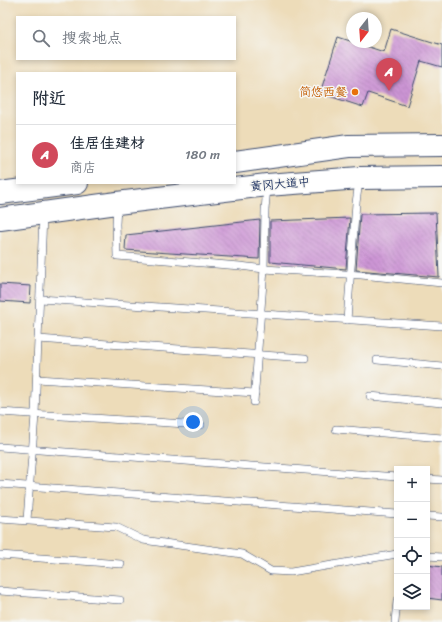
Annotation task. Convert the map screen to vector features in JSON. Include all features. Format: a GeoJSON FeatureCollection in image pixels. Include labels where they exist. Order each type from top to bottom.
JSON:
{"type":"FeatureCollection","features":[{"type":"Feature","properties":{"kind":"main road"},"geometry":{"type":"LineString","coordinates":[[236,162],[349,146],[442,145]]}},
{"type":"Feature","properties":{"kind":"main road","name":"黄冈大道中"},"geometry":{"type":"LineString","coordinates":[[0,219],[267,185],[360,178],[442,177]]}},
{"type":"Feature","properties":{"kind":"main road"},"geometry":{"type":"LineString","coordinates":[[0,193],[69,184]]}},
{"type":"Feature","properties":{"kind":"lane"},"geometry":{"type":"LineString","coordinates":[[347,320],[356,203],[360,178]]}},
{"type":"Feature","properties":{"kind":"lane"},"geometry":{"type":"LineString","coordinates":[[254,402],[264,269],[267,185]]}},
{"type":"Feature","properties":{"kind":"lane"},"geometry":{"type":"LineString","coordinates":[[117,203],[117,256],[264,269],[351,274],[442,283]]}},
{"type":"Feature","properties":{"kind":"lane"},"geometry":{"type":"LineString","coordinates":[[27,520],[37,379],[43,213]]}},
{"type":"Feature","properties":{"kind":"lane"},"geometry":{"type":"LineString","coordinates":[[40,299],[442,326]]}},
{"type":"Feature","properties":{"kind":"lane"},"geometry":{"type":"LineString","coordinates":[[38,339],[305,358]]}},
{"type":"Feature","properties":{"kind":"lane"},"geometry":{"type":"LineString","coordinates":[[377,360],[442,366]]}},
{"type":"Feature","properties":{"kind":"lane"},"geometry":{"type":"LineString","coordinates":[[37,379],[255,393]]}},
{"type":"Feature","properties":{"kind":"lane"},"geometry":{"type":"LineString","coordinates":[[370,396],[442,402]]}},
{"type":"Feature","properties":{"kind":"lane"},"geometry":{"type":"LineString","coordinates":[[0,412],[201,425]]}},
{"type":"Feature","properties":{"kind":"lane"},"geometry":{"type":"LineString","coordinates":[[336,429],[442,438]]}},
{"type":"Feature","properties":{"kind":"lane"},"geometry":{"type":"LineString","coordinates":[[0,447],[394,477]]}},
{"type":"Feature","properties":{"kind":"lane"},"geometry":{"type":"LineString","coordinates":[[430,479],[442,480]]}},
{"type":"Feature","properties":{"kind":"lane"},"geometry":{"type":"LineString","coordinates":[[0,484],[394,514]]}},
{"type":"Feature","properties":{"kind":"lane"},"geometry":{"type":"LineString","coordinates":[[430,516],[442,517]]}},
{"type":"Feature","properties":{"kind":"lane"},"geometry":{"type":"LineString","coordinates":[[0,519],[116,526],[143,540],[242,554],[271,570],[291,572],[394,555]]}},
{"type":"Feature","properties":{"kind":"lane"},"geometry":{"type":"LineString","coordinates":[[0,555],[122,564]]}},
{"type":"Feature","properties":{"kind":"lane"},"geometry":{"type":"LineString","coordinates":[[430,556],[442,557]]}},
{"type":"Feature","properties":{"kind":"lane"},"geometry":{"type":"LineString","coordinates":[[0,591],[120,600]]}},
{"type":"Feature","properties":{"kind":"lane"},"geometry":{"type":"LineString","coordinates":[[395,622],[396,610]]}},
{"type":"Feature","properties":{"kind":"building"},"geometry":{"type":"Polygon","coordinates":[[[391,29],[442,45],[442,67],[421,61],[407,106],[368,93],[363,107],[320,93],[338,37],[346,40],[346,48],[372,48],[384,52],[391,29]]]}},
{"type":"Feature","properties":{"kind":"building"},"geometry":{"type":"Polygon","coordinates":[[[436,213],[439,277],[356,270],[360,214],[436,213]]]}},
{"type":"Feature","properties":{"kind":"building"},"geometry":{"type":"Polygon","coordinates":[[[350,218],[346,269],[270,262],[270,221],[350,218]]]}},
{"type":"Feature","properties":{"kind":"building"},"geometry":{"type":"Polygon","coordinates":[[[260,220],[259,259],[125,250],[126,235],[260,220]]]}},
{"type":"Feature","properties":{"kind":"building"},"geometry":{"type":"Polygon","coordinates":[[[0,284],[31,286],[30,303],[0,301],[0,284]]]}},
{"type":"Feature","properties":{"kind":"building"},"geometry":{"type":"Polygon","coordinates":[[[430,565],[442,567],[442,600],[430,598],[430,565]]]}},
{"type":"Feature","properties":{"kind":"place","name":"佳居佳建材"},"geometry":{"type":"Point","coordinates":[389,91]}},
{"type":"Feature","properties":{"kind":"place","name":"简悠西餐"},"geometry":{"type":"Point","coordinates":[355,92]}}]}
